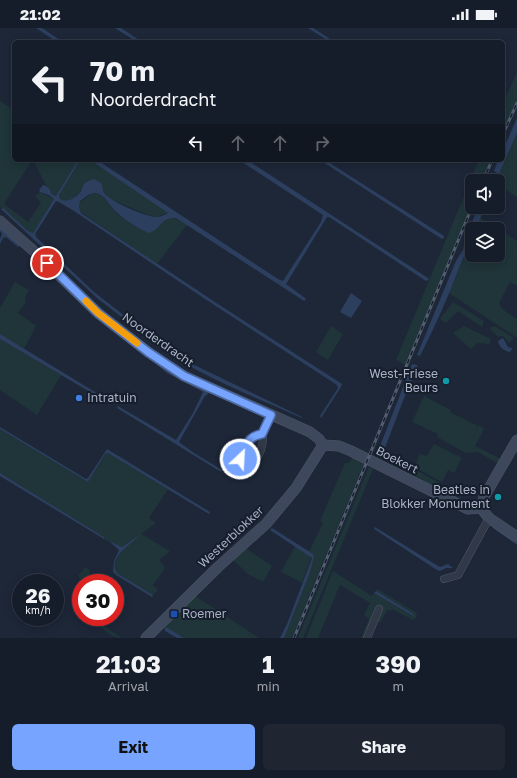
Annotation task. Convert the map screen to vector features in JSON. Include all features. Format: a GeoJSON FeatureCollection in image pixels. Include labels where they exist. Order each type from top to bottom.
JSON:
{"type":"FeatureCollection","features":[{"type":"Feature","properties":{"kind":"street","name":"Noorderdracht"},"geometry":{"type":"LineString","coordinates":[[0,221],[36,253],[98,313],[148,352],[184,376],[315,435],[323,446]]}},
{"type":"Feature","properties":{"kind":"street"},"geometry":{"type":"LineString","coordinates":[[262,434],[271,415]]}},
{"type":"Feature","properties":{"kind":"street"},"geometry":{"type":"LineString","coordinates":[[517,440],[484,497],[489,518],[517,537]]}},
{"type":"Feature","properties":{"kind":"street","name":"Boekert"},"geometry":{"type":"LineString","coordinates":[[323,446],[339,446],[351,451],[468,509],[485,505]]}},
{"type":"Feature","properties":{"kind":"street","name":"Westerblokker"},"geometry":{"type":"LineString","coordinates":[[146,638],[218,567],[266,524],[296,488],[323,446]]}},
{"type":"Feature","properties":{"kind":"street"},"geometry":{"type":"LineString","coordinates":[[444,579],[458,575],[489,518]]}},
{"type":"Feature","properties":{"kind":"street"},"geometry":{"type":"LineString","coordinates":[[367,638],[379,609]]}},
{"type":"Feature","properties":{"kind":"green space"},"geometry":{"type":"Polygon","coordinates":[[[517,72],[517,100],[505,127],[505,99],[517,72]]]}},
{"type":"Feature","properties":{"kind":"green space"},"geometry":{"type":"Polygon","coordinates":[[[0,101],[12,109],[12,162],[31,162],[4,204],[28,222],[41,203],[35,196],[40,192],[54,199],[33,233],[28,231],[0,207],[0,101]]]}},
{"type":"Feature","properties":{"kind":"green space"},"geometry":{"type":"Polygon","coordinates":[[[517,133],[517,197],[505,189],[505,174],[498,174],[517,133]]]}},
{"type":"Feature","properties":{"kind":"green space"},"geometry":{"type":"Polygon","coordinates":[[[34,162],[77,162],[56,196],[51,194],[50,189],[46,185],[34,162]]]}},
{"type":"Feature","properties":{"kind":"green space"},"geometry":{"type":"Polygon","coordinates":[[[79,162],[93,162],[168,213],[156,217],[148,215],[113,200],[107,196],[103,190],[86,183],[75,197],[67,201],[59,198],[59,195],[79,162]]]}},
{"type":"Feature","properties":{"kind":"green space"},"geometry":{"type":"Polygon","coordinates":[[[478,162],[490,162],[484,174],[473,174],[478,162]]]}},
{"type":"Feature","properties":{"kind":"green space"},"geometry":{"type":"Polygon","coordinates":[[[93,193],[101,195],[116,213],[124,219],[149,232],[169,218],[179,220],[187,225],[157,264],[81,212],[79,207],[80,202],[93,193]]]}},
{"type":"Feature","properties":{"kind":"green space"},"geometry":{"type":"Polygon","coordinates":[[[465,194],[465,214],[468,214],[406,365],[396,360],[465,194]]]}},
{"type":"Feature","properties":{"kind":"green space"},"geometry":{"type":"Polygon","coordinates":[[[480,218],[487,222],[479,222],[480,218]]]}},
{"type":"Feature","properties":{"kind":"green space"},"geometry":{"type":"Polygon","coordinates":[[[505,233],[517,241],[517,286],[510,282],[499,303],[504,310],[517,319],[517,338],[449,293],[465,255],[465,262],[505,262],[505,233]]]}},
{"type":"Feature","properties":{"kind":"green space"},"geometry":{"type":"Polygon","coordinates":[[[15,282],[29,290],[25,297],[26,302],[18,313],[36,326],[24,349],[0,334],[0,308],[15,282]]]}},
{"type":"Feature","properties":{"kind":"green space"},"geometry":{"type":"Polygon","coordinates":[[[453,302],[484,321],[482,327],[458,311],[446,323],[440,319],[453,302]]]}},
{"type":"Feature","properties":{"kind":"green space"},"geometry":{"type":"Polygon","coordinates":[[[331,326],[343,334],[328,360],[316,352],[331,326]]]}},
{"type":"Feature","properties":{"kind":"green space"},"geometry":{"type":"Polygon","coordinates":[[[464,326],[491,339],[490,344],[478,343],[471,349],[453,333],[464,326]]]}},
{"type":"Feature","properties":{"kind":"green space"},"geometry":{"type":"Polygon","coordinates":[[[495,326],[514,338],[509,343],[503,336],[498,337],[489,328],[495,326]]]}},
{"type":"Feature","properties":{"kind":"green space"},"geometry":{"type":"Polygon","coordinates":[[[0,339],[61,375],[37,415],[0,390],[0,339]]]}},
{"type":"Feature","properties":{"kind":"green space"},"geometry":{"type":"Polygon","coordinates":[[[424,396],[451,410],[450,412],[478,426],[466,449],[479,425],[484,429],[475,446],[501,459],[499,464],[478,452],[466,453],[437,437],[438,434],[412,422],[424,396]]]}},
{"type":"Feature","properties":{"kind":"green space"},"geometry":{"type":"Polygon","coordinates":[[[0,429],[88,482],[105,454],[108,453],[168,489],[149,518],[156,523],[141,534],[170,551],[159,560],[165,568],[153,585],[158,590],[153,595],[124,577],[124,574],[117,573],[115,568],[118,557],[139,535],[121,547],[104,539],[104,537],[0,473],[0,429]]]}},
{"type":"Feature","properties":{"kind":"green space"},"geometry":{"type":"Polygon","coordinates":[[[434,444],[462,458],[454,473],[448,470],[442,482],[414,467],[420,454],[427,456],[434,444]]]}},
{"type":"Feature","properties":{"kind":"green space"},"geometry":{"type":"Polygon","coordinates":[[[352,457],[364,463],[292,638],[284,638],[309,575],[313,554],[309,552],[323,523],[320,521],[345,463],[350,462],[352,457]]]}},
{"type":"Feature","properties":{"kind":"green space"},"geometry":{"type":"Polygon","coordinates":[[[369,467],[373,469],[303,638],[298,638],[369,467]]]}},
{"type":"Feature","properties":{"kind":"green space"},"geometry":{"type":"Polygon","coordinates":[[[418,471],[441,484],[439,489],[416,476],[418,471]]]}},
{"type":"Feature","properties":{"kind":"green space"},"geometry":{"type":"Polygon","coordinates":[[[295,546],[311,557],[302,583],[281,572],[295,546]]]}},
{"type":"Feature","properties":{"kind":"green space"},"geometry":{"type":"Polygon","coordinates":[[[244,547],[272,566],[263,582],[248,574],[232,559],[244,547]]]}},
{"type":"Feature","properties":{"kind":"green space"},"geometry":{"type":"Polygon","coordinates":[[[85,567],[90,570],[89,573],[91,574],[80,574],[85,567]]]}},
{"type":"Feature","properties":{"kind":"green space"},"geometry":{"type":"Polygon","coordinates":[[[333,571],[372,596],[374,593],[412,616],[414,614],[376,591],[377,589],[417,613],[416,618],[413,620],[392,609],[390,611],[387,610],[381,622],[378,622],[378,620],[364,638],[361,638],[369,619],[364,615],[370,603],[340,585],[318,638],[306,638],[333,571]]]}},
{"type":"Feature","properties":{"kind":"green space"},"geometry":{"type":"Polygon","coordinates":[[[194,595],[259,638],[184,638],[168,628],[162,628],[194,595]]]}},
{"type":"Feature","properties":{"kind":"green space"},"geometry":{"type":"Polygon","coordinates":[[[101,626],[104,626],[122,638],[118,638],[106,631],[101,626]]]}},
{"type":"Feature","properties":{"kind":"water"},"geometry":{"type":"Polygon","coordinates":[[[36,28],[42,28],[60,40],[54,40],[36,28]]]}},
{"type":"Feature","properties":{"kind":"water"},"geometry":{"type":"Polygon","coordinates":[[[115,28],[121,28],[139,40],[134,40],[115,28]]]}},
{"type":"Feature","properties":{"kind":"water"},"geometry":{"type":"Polygon","coordinates":[[[308,28],[313,28],[332,40],[327,40],[308,28]]]}},
{"type":"Feature","properties":{"kind":"water"},"geometry":{"type":"Polygon","coordinates":[[[517,118],[517,133],[505,160],[505,145],[517,118]]]}},
{"type":"Feature","properties":{"kind":"water"},"geometry":{"type":"Polygon","coordinates":[[[77,162],[79,162],[59,195],[59,198],[62,200],[74,198],[81,191],[85,183],[94,179],[101,183],[105,194],[129,208],[145,215],[156,217],[168,213],[93,162],[100,162],[283,281],[321,222],[323,215],[242,162],[250,162],[429,280],[426,281],[327,217],[286,284],[305,298],[306,299],[304,301],[176,218],[167,219],[149,233],[136,227],[124,218],[114,210],[105,198],[99,194],[92,193],[80,201],[79,207],[81,213],[342,384],[321,418],[320,416],[338,388],[337,385],[74,211],[56,201],[35,234],[37,238],[94,292],[148,334],[146,336],[97,298],[1,209],[3,208],[28,231],[33,233],[54,199],[49,195],[40,192],[39,190],[43,185],[45,185],[50,189],[51,194],[56,196],[77,162]]]}},
{"type":"Feature","properties":{"kind":"water"},"geometry":{"type":"Polygon","coordinates":[[[323,162],[328,162],[441,234],[444,236],[442,239],[323,162]]]}},
{"type":"Feature","properties":{"kind":"water"},"geometry":{"type":"Polygon","coordinates":[[[497,162],[504,162],[499,174],[494,171],[497,162]]]}},
{"type":"Feature","properties":{"kind":"water"},"geometry":{"type":"Polygon","coordinates":[[[475,214],[482,214],[479,222],[472,222],[475,214]]]}},
{"type":"Feature","properties":{"kind":"water"},"geometry":{"type":"Polygon","coordinates":[[[0,227],[20,245],[18,247],[6,237],[3,238],[0,244],[2,234],[0,227]]]}},
{"type":"Feature","properties":{"kind":"water"},"geometry":{"type":"Polygon","coordinates":[[[465,242],[465,254],[446,300],[420,356],[417,355],[456,261],[463,250],[465,242]]]}},
{"type":"Feature","properties":{"kind":"water"},"geometry":{"type":"Polygon","coordinates":[[[351,293],[362,301],[351,318],[340,312],[351,293]]]}},
{"type":"Feature","properties":{"kind":"water"},"geometry":{"type":"Polygon","coordinates":[[[0,334],[108,400],[107,402],[0,339],[0,334]]]}},
{"type":"Feature","properties":{"kind":"water"},"geometry":{"type":"Polygon","coordinates":[[[153,338],[184,360],[302,418],[224,384],[186,364],[151,341],[153,338]]]}},
{"type":"Feature","properties":{"kind":"water"},"geometry":{"type":"Polygon","coordinates":[[[503,338],[508,347],[512,348],[510,352],[504,350],[499,345],[498,341],[503,338]]]}},
{"type":"Feature","properties":{"kind":"water"},"geometry":{"type":"Polygon","coordinates":[[[137,349],[209,392],[205,396],[179,442],[222,470],[221,472],[117,408],[118,406],[176,440],[193,413],[203,392],[167,373],[137,349]]]}},
{"type":"Feature","properties":{"kind":"water"},"geometry":{"type":"Polygon","coordinates":[[[412,364],[417,365],[418,368],[406,393],[383,453],[380,453],[378,451],[412,364]]]}},
{"type":"Feature","properties":{"kind":"water"},"geometry":{"type":"Polygon","coordinates":[[[0,427],[86,479],[107,449],[210,512],[209,514],[108,453],[105,454],[88,482],[0,429],[0,427]]]}},
{"type":"Feature","properties":{"kind":"water"},"geometry":{"type":"Polygon","coordinates":[[[0,473],[104,537],[104,539],[0,476],[0,473]]]}},
{"type":"Feature","properties":{"kind":"water"},"geometry":{"type":"Polygon","coordinates":[[[375,527],[438,566],[440,567],[448,564],[453,568],[446,568],[440,571],[437,570],[374,529],[375,527]]]}},
{"type":"Feature","properties":{"kind":"water"},"geometry":{"type":"Polygon","coordinates":[[[272,528],[313,554],[314,557],[309,575],[284,638],[280,638],[287,624],[312,558],[270,530],[272,528]]]}},
{"type":"Feature","properties":{"kind":"water"},"geometry":{"type":"Polygon","coordinates":[[[139,535],[118,556],[115,562],[115,567],[119,574],[115,574],[113,572],[114,561],[119,550],[109,541],[122,547],[139,535]]]}},
{"type":"Feature","properties":{"kind":"water"},"geometry":{"type":"Polygon","coordinates":[[[124,577],[153,595],[152,597],[124,580],[124,577]]]}},
{"type":"Feature","properties":{"kind":"water"},"geometry":{"type":"Polygon","coordinates":[[[376,591],[414,615],[413,616],[374,593],[376,591]]]}},
{"type":"Feature","properties":{"kind":"water"},"geometry":{"type":"Polygon","coordinates":[[[165,628],[168,628],[184,638],[177,638],[165,631],[165,628]]]}},
{"type":"Feature","properties":{"kind":"waterway"},"geometry":{"type":"LineString","coordinates":[[494,528],[517,544]]}},
{"type":"Feature","properties":{"kind":"railway"},"geometry":{"type":"LineString","coordinates":[[505,130],[517,103]]}},
{"type":"Feature","properties":{"kind":"railway"},"geometry":{"type":"LineString","coordinates":[[486,174],[491,162]]}},
{"type":"Feature","properties":{"kind":"railway"},"geometry":{"type":"LineString","coordinates":[[294,638],[469,214]]}},
{"type":"Feature","properties":{"kind":"slow traffic"},"geometry":{"type":"LineString","coordinates":[[86,301],[98,313],[137,343]]}},
{"type":"Feature","properties":{"kind":"place","name":"West-Friese Beurs"},"geometry":{"type":"Point","coordinates":[446,381]}},
{"type":"Feature","properties":{"kind":"place","name":"Intratuin"},"geometry":{"type":"Point","coordinates":[79,398]}},
{"type":"Feature","properties":{"kind":"place","name":"Beatles in Blokker Monument"},"geometry":{"type":"Point","coordinates":[498,497]}},
{"type":"Feature","properties":{"kind":"place","name":"Roemer"},"geometry":{"type":"Point","coordinates":[174,614]}},
{"type":"Feature","properties":{"kind":"route"},"geometry":{"type":"LineString","coordinates":[[47,263],[98,313],[148,352],[184,376],[271,415],[262,434],[254,435],[250,438],[240,456],[240,459]]}}]}
